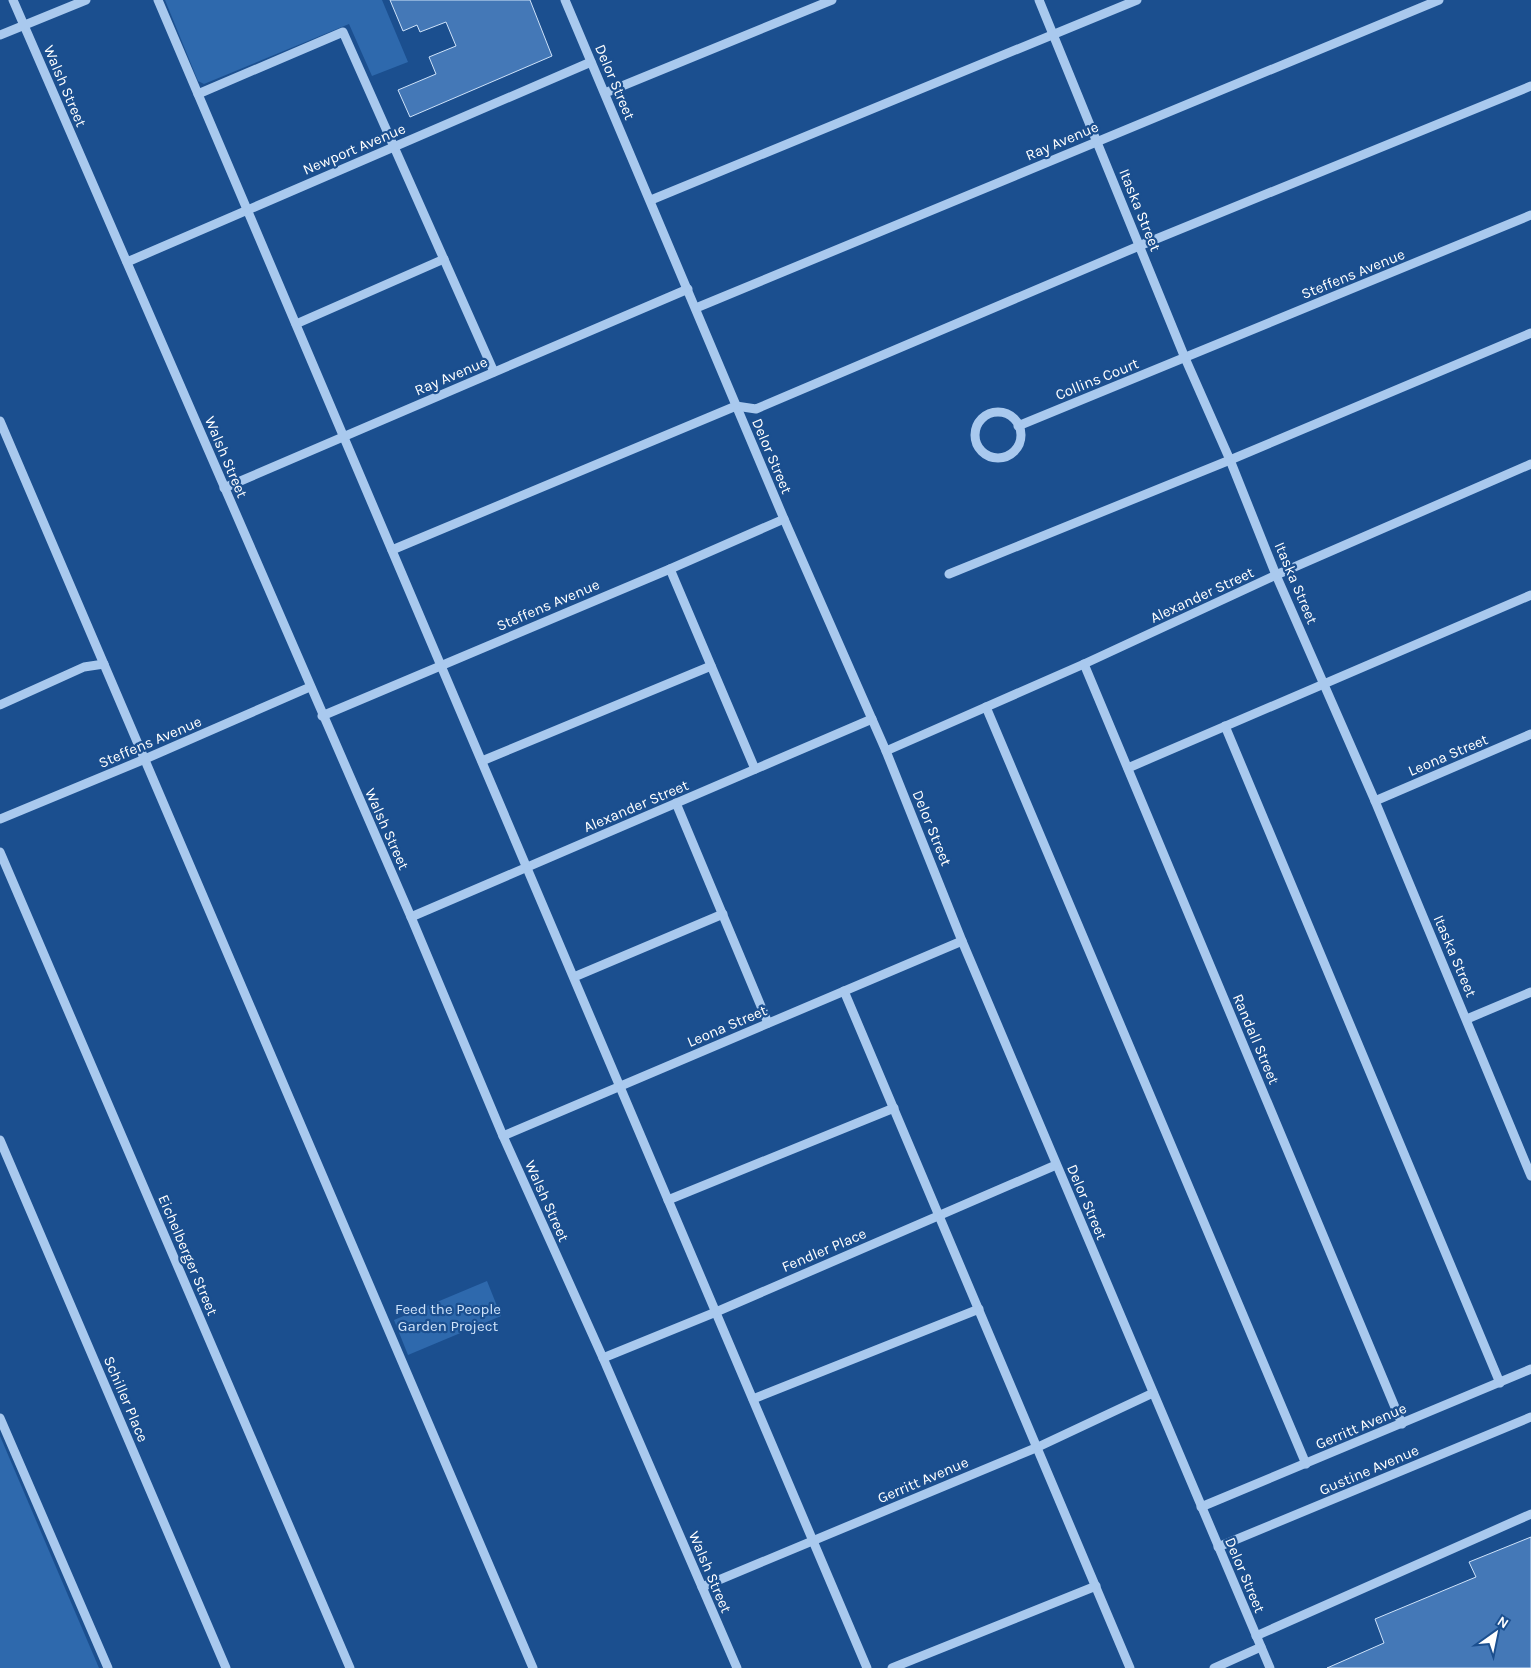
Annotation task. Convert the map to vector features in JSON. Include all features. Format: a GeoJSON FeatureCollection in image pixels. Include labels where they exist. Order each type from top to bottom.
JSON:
{"type":"FeatureCollection","features":[{"type":"Feature","properties":{"kind":"street","name":"Walsh Street"},"geometry":{"type":"LineString","coordinates":[[13,0],[411,918],[503,1136],[603,1358],[737,1668]]}},
{"type":"Feature","properties":{"kind":"street"},"geometry":{"type":"LineString","coordinates":[[0,35],[86,0]]}},
{"type":"Feature","properties":{"kind":"street"},"geometry":{"type":"LineString","coordinates":[[158,0],[867,1668]]}},
{"type":"Feature","properties":{"kind":"street","name":"Delor Street"},"geometry":{"type":"LineString","coordinates":[[566,0],[784,519],[886,751],[962,941],[1270,1668]]}},
{"type":"Feature","properties":{"kind":"street"},"geometry":{"type":"LineString","coordinates":[[604,93],[832,0]]}},
{"type":"Feature","properties":{"kind":"street","name":"Itaska Street"},"geometry":{"type":"LineString","coordinates":[[1039,0],[1185,358],[1230,460],[1276,576],[1375,801],[1531,1176]]}},
{"type":"Feature","properties":{"kind":"street"},"geometry":{"type":"LineString","coordinates":[[651,200],[1137,0]]}},
{"type":"Feature","properties":{"kind":"street","name":"Ray Avenue"},"geometry":{"type":"LineString","coordinates":[[696,308],[1439,0]]}},
{"type":"Feature","properties":{"kind":"street"},"geometry":{"type":"LineString","coordinates":[[198,94],[343,32],[494,372]]}},
{"type":"Feature","properties":{"kind":"street","name":"Newport Avenue"},"geometry":{"type":"LineString","coordinates":[[127,262],[591,62]]}},
{"type":"Feature","properties":{"kind":"street"},"geometry":{"type":"LineString","coordinates":[[392,550],[736,406],[756,409],[1139,246],[1531,86]]}},
{"type":"Feature","properties":{"kind":"street","name":"Steffens Avenue"},"geometry":{"type":"LineString","coordinates":[[1185,358],[1531,215]]}},
{"type":"Feature","properties":{"kind":"street"},"geometry":{"type":"LineString","coordinates":[[296,324],[444,259]]}},
{"type":"Feature","properties":{"kind":"street","name":"Ray Avenue"},"geometry":{"type":"LineString","coordinates":[[224,488],[688,288]]}},
{"type":"Feature","properties":{"kind":"street"},"geometry":{"type":"LineString","coordinates":[[949,574],[1230,460],[1531,333]]}},
{"type":"Feature","properties":{"kind":"street","name":"Collins Court"},"geometry":{"type":"LineString","coordinates":[[1018,426],[1185,358]]}},
{"type":"Feature","properties":{"kind":"street"},"geometry":{"type":"LineString","coordinates":[[992,413],[1007,414],[1013,418],[1018,426],[1020,439],[1018,446],[1008,456],[993,458],[980,450],[976,443],[976,428],[980,422],[992,413]]}},
{"type":"Feature","properties":{"kind":"street"},"geometry":{"type":"LineString","coordinates":[[0,421],[533,1668]]}},
{"type":"Feature","properties":{"kind":"street","name":"Alexander Street"},"geometry":{"type":"LineString","coordinates":[[886,751],[1531,464]]}},
{"type":"Feature","properties":{"kind":"street","name":"Steffens Avenue"},"geometry":{"type":"LineString","coordinates":[[322,716],[784,519]]}},
{"type":"Feature","properties":{"kind":"street"},"geometry":{"type":"LineString","coordinates":[[670,569],[755,769]]}},
{"type":"Feature","properties":{"kind":"street"},"geometry":{"type":"LineString","coordinates":[[1128,768],[1531,595]]}},
{"type":"Feature","properties":{"kind":"street"},"geometry":{"type":"LineString","coordinates":[[0,705],[84,667],[104,664]]}},
{"type":"Feature","properties":{"kind":"street","name":"Randall Street"},"geometry":{"type":"LineString","coordinates":[[1084,664],[1402,1424]]}},
{"type":"Feature","properties":{"kind":"street"},"geometry":{"type":"LineString","coordinates":[[482,761],[711,666]]}},
{"type":"Feature","properties":{"kind":"street","name":"Steffens Avenue"},"geometry":{"type":"LineString","coordinates":[[0,819],[310,688]]}},
{"type":"Feature","properties":{"kind":"street"},"geometry":{"type":"LineString","coordinates":[[986,707],[1306,1464]]}},
{"type":"Feature","properties":{"kind":"street","name":"Alexander Street"},"geometry":{"type":"LineString","coordinates":[[411,918],[872,719]]}},
{"type":"Feature","properties":{"kind":"street"},"geometry":{"type":"LineString","coordinates":[[1225,726],[1500,1383]]}},
{"type":"Feature","properties":{"kind":"street","name":"Leona Street"},"geometry":{"type":"LineString","coordinates":[[1375,801],[1531,734]]}},
{"type":"Feature","properties":{"kind":"street"},"geometry":{"type":"LineString","coordinates":[[676,803],[768,1024]]}},
{"type":"Feature","properties":{"kind":"street","name":"Eichelberger Street"},"geometry":{"type":"LineString","coordinates":[[0,852],[350,1668]]}},
{"type":"Feature","properties":{"kind":"street"},"geometry":{"type":"LineString","coordinates":[[574,977],[723,914]]}},
{"type":"Feature","properties":{"kind":"street","name":"Leona Street"},"geometry":{"type":"LineString","coordinates":[[503,1136],[962,941]]}},
{"type":"Feature","properties":{"kind":"street"},"geometry":{"type":"LineString","coordinates":[[844,991],[1130,1668]]}},
{"type":"Feature","properties":{"kind":"street"},"geometry":{"type":"LineString","coordinates":[[1467,1019],[1531,992]]}},
{"type":"Feature","properties":{"kind":"street"},"geometry":{"type":"LineString","coordinates":[[668,1200],[894,1108]]}},
{"type":"Feature","properties":{"kind":"street","name":"Schiller Place"},"geometry":{"type":"LineString","coordinates":[[0,1140],[226,1668]]}},
{"type":"Feature","properties":{"kind":"street","name":"Fendler Place"},"geometry":{"type":"LineString","coordinates":[[603,1358],[716,1312],[1056,1165]]}},
{"type":"Feature","properties":{"kind":"street"},"geometry":{"type":"LineString","coordinates":[[753,1399],[979,1309]]}},
{"type":"Feature","properties":{"kind":"street","name":"Gerritt Avenue"},"geometry":{"type":"LineString","coordinates":[[1201,1507],[1531,1369]]}},
{"type":"Feature","properties":{"kind":"street","name":"Gerritt Avenue"},"geometry":{"type":"LineString","coordinates":[[702,1587],[1038,1447],[1153,1394]]}},
{"type":"Feature","properties":{"kind":"street","name":"Gustine Avenue"},"geometry":{"type":"LineString","coordinates":[[1218,1548],[1531,1417]]}},
{"type":"Feature","properties":{"kind":"street"},"geometry":{"type":"LineString","coordinates":[[0,1418],[108,1668]]}},
{"type":"Feature","properties":{"kind":"street"},"geometry":{"type":"LineString","coordinates":[[1256,1636],[1531,1514]]}},
{"type":"Feature","properties":{"kind":"street"},"geometry":{"type":"LineString","coordinates":[[892,1668],[1096,1586]]}},
{"type":"Feature","properties":{"kind":"street"},"geometry":{"type":"LineString","coordinates":[[1214,1668],[1261,1647]]}},
{"type":"Feature","properties":{"kind":"green space"},"geometry":{"type":"Polygon","coordinates":[[[165,0],[382,0],[408,62],[372,76],[349,24],[204,84],[198,81],[165,0]]]}},
{"type":"Feature","properties":{"kind":"green space","name":"Feed the People Garden Project"},"geometry":{"type":"Polygon","coordinates":[[[487,1281],[501,1316],[408,1355],[394,1320],[487,1281]]]}},
{"type":"Feature","properties":{"kind":"green space"},"geometry":{"type":"Polygon","coordinates":[[[0,1436],[99,1668],[0,1668],[0,1436]]]}},
{"type":"Feature","properties":{"kind":"building"},"geometry":{"type":"Polygon","coordinates":[[[390,0],[530,0],[552,56],[410,117],[398,90],[436,74],[429,57],[456,46],[446,22],[420,32],[417,25],[403,31],[390,0]]]}},
{"type":"Feature","properties":{"kind":"building"},"geometry":{"type":"Polygon","coordinates":[[[1531,1537],[1531,1668],[1327,1668],[1384,1643],[1375,1619],[1476,1577],[1469,1562],[1531,1537]]]}}]}
